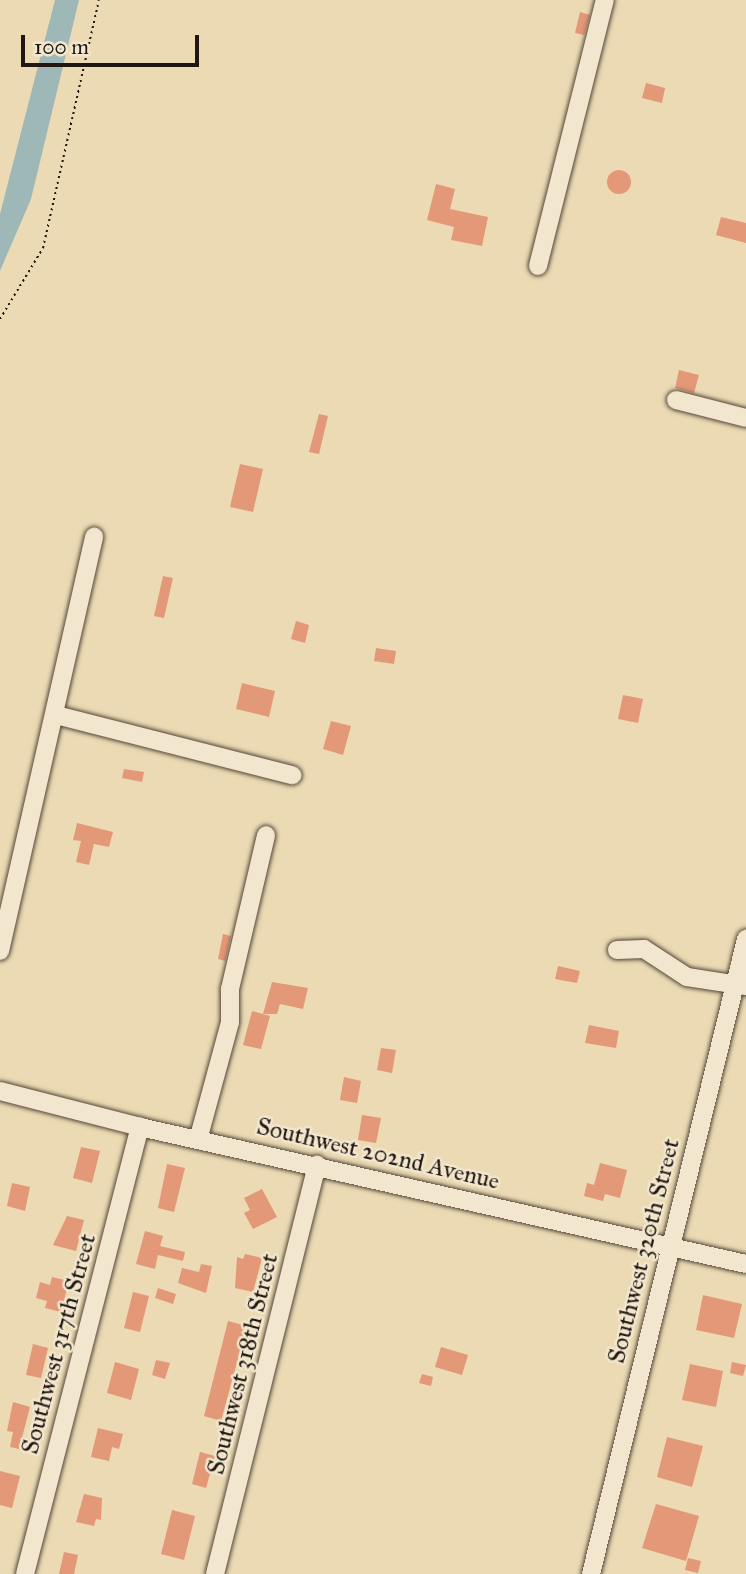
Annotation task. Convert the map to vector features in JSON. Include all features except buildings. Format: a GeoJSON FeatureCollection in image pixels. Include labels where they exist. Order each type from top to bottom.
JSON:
{"type":"FeatureCollection","features":[{"type":"Feature","properties":{"kind":"street"},"geometry":{"type":"LineString","coordinates":[[538,266],[605,0]]}},
{"type":"Feature","properties":{"kind":"street"},"geometry":{"type":"LineString","coordinates":[[676,400],[746,418]]}},
{"type":"Feature","properties":{"kind":"street"},"geometry":{"type":"LineString","coordinates":[[0,951],[94,537]]}},
{"type":"Feature","properties":{"kind":"street"},"geometry":{"type":"LineString","coordinates":[[55,715],[292,775]]}},
{"type":"Feature","properties":{"kind":"street"},"geometry":{"type":"LineString","coordinates":[[198,1139],[230,1022],[230,989],[266,835]]}},
{"type":"Feature","properties":{"kind":"street","name":"Southwest 320th Street"},"geometry":{"type":"LineString","coordinates":[[591,1574],[670,1245],[741,985],[746,939]]}},
{"type":"Feature","properties":{"kind":"street"},"geometry":{"type":"LineString","coordinates":[[617,950],[644,949],[687,977],[741,985]]}},
{"type":"Feature","properties":{"kind":"street","name":"Southwest 202nd Avenue"},"geometry":{"type":"LineString","coordinates":[[0,1091],[140,1127],[746,1264]]}},
{"type":"Feature","properties":{"kind":"street","name":"Southwest 317th Street"},"geometry":{"type":"LineString","coordinates":[[24,1574],[140,1127]]}},
{"type":"Feature","properties":{"kind":"street","name":"Southwest 318th Street"},"geometry":{"type":"LineString","coordinates":[[215,1574],[317,1165]]}},
{"type":"Feature","properties":{"kind":"path"},"geometry":{"type":"LineString","coordinates":[[0,319],[43,248],[99,0]]}},
{"type":"Feature","properties":{"kind":"water"},"geometry":{"type":"Polygon","coordinates":[[[55,0],[79,0],[31,199],[0,271],[0,214],[55,0]]]}}]}
